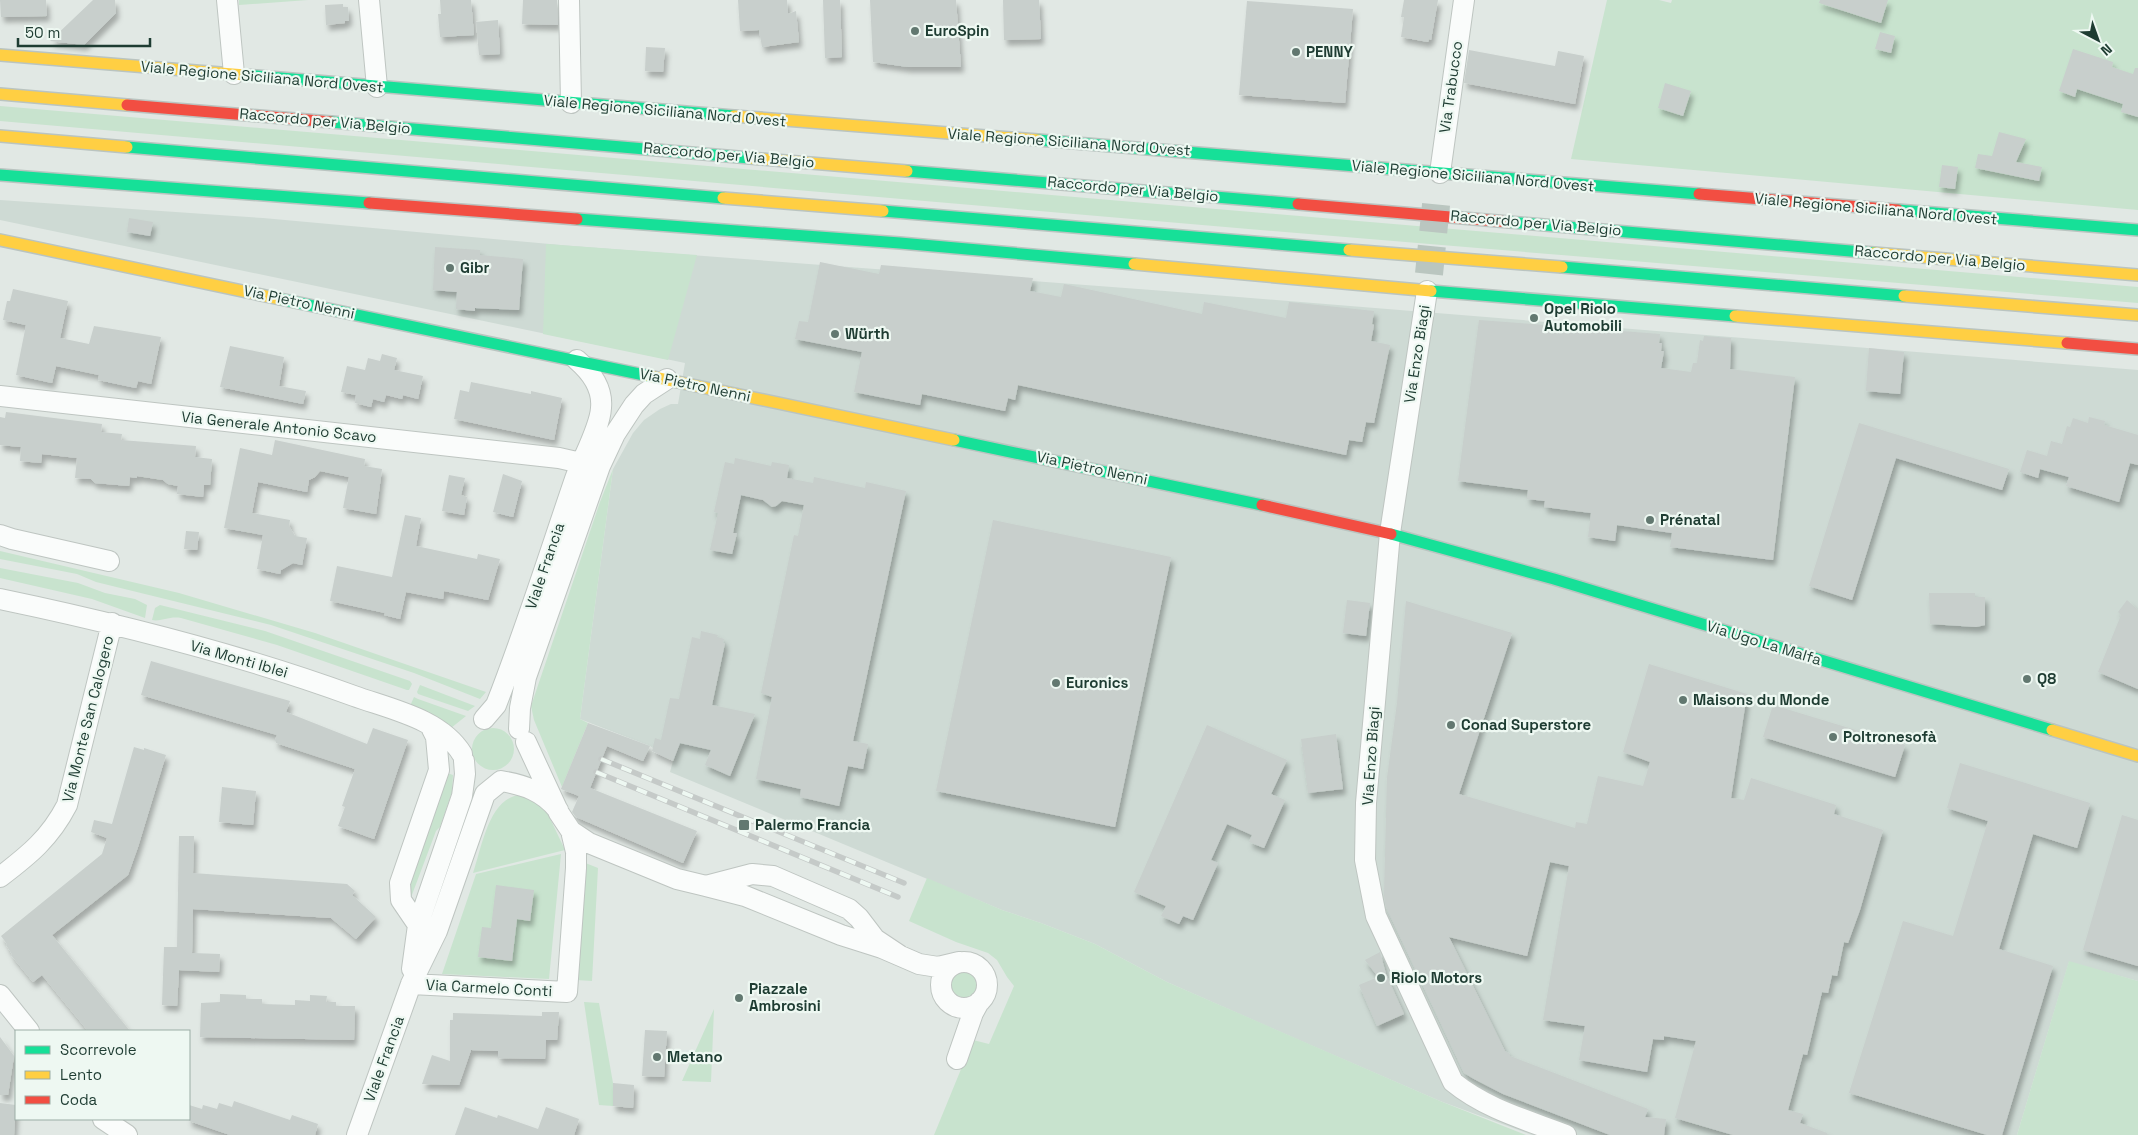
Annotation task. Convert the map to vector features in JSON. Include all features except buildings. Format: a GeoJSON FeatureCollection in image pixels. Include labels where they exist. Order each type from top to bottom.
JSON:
{"type":"FeatureCollection","features":[{"type":"Feature","properties":{"kind":"main road","name":"Viale Regione Siciliana Nord Ovest"},"geometry":{"type":"LineString","coordinates":[[0,54],[571,103],[1224,154],[1439,181],[2138,230]]}},
{"type":"Feature","properties":{"kind":"main road","name":"Raccordo per Via Belgio"},"geometry":{"type":"LineString","coordinates":[[0,94],[2138,275]]}},
{"type":"Feature","properties":{"kind":"main road"},"geometry":{"type":"LineString","coordinates":[[0,136],[711,198],[2138,315]]}},
{"type":"Feature","properties":{"kind":"main road"},"geometry":{"type":"LineString","coordinates":[[154,174],[222,193]]}},
{"type":"Feature","properties":{"kind":"main road"},"geometry":{"type":"LineString","coordinates":[[0,175],[900,243],[2138,348]]}},
{"type":"Feature","properties":{"kind":"main road","name":"Via Pietro Nenni"},"geometry":{"type":"LineString","coordinates":[[0,240],[1210,493],[1390,533]]}},
{"type":"Feature","properties":{"kind":"main road","name":"Via Ugo La Malfa"},"geometry":{"type":"LineString","coordinates":[[1390,533],[1554,579],[2138,756]]}},
{"type":"Feature","properties":{"kind":"street"},"geometry":{"type":"LineString","coordinates":[[227,0],[234,74]]}},
{"type":"Feature","properties":{"kind":"street"},"geometry":{"type":"LineString","coordinates":[[369,0],[377,87]]}},
{"type":"Feature","properties":{"kind":"street"},"geometry":{"type":"LineString","coordinates":[[568,0],[571,103]]}},
{"type":"Feature","properties":{"kind":"street","name":"Via Trabucco"},"geometry":{"type":"LineString","coordinates":[[1439,181],[1464,0]]}},
{"type":"Feature","properties":{"kind":"street","name":"Via Enzo Biagi"},"geometry":{"type":"LineString","coordinates":[[1427,287],[1390,533],[1366,803],[1365,860],[1376,916],[1453,1082],[1469,1095],[1487,1105],[1566,1135]]}},
{"type":"Feature","properties":{"kind":"street"},"geometry":{"type":"LineString","coordinates":[[577,360],[588,369],[596,381],[601,393],[602,410]]}},
{"type":"Feature","properties":{"kind":"street","name":"Viale Francia"},"geometry":{"type":"LineString","coordinates":[[484,719],[496,705],[581,463],[610,389],[624,370],[632,381],[633,389],[625,418],[592,484],[532,660],[522,694],[522,736]]}},
{"type":"Feature","properties":{"kind":"street","name":"Viale Francia"},"geometry":{"type":"LineString","coordinates":[[625,418],[644,394],[667,379]]}},
{"type":"Feature","properties":{"kind":"street","name":"Via Generale Antonio Scavo"},"geometry":{"type":"LineString","coordinates":[[0,396],[558,458],[581,463]]}},
{"type":"Feature","properties":{"kind":"street"},"geometry":{"type":"LineString","coordinates":[[0,535],[109,561]]}},
{"type":"Feature","properties":{"kind":"street","name":"Via Monti Iblei"},"geometry":{"type":"LineString","coordinates":[[0,599],[112,624],[282,670],[397,711],[430,725],[449,738],[463,757]]}},
{"type":"Feature","properties":{"kind":"street","name":"Via Monte San Calogero"},"geometry":{"type":"LineString","coordinates":[[0,877],[41,843],[56,825],[67,805],[112,624]]}},
{"type":"Feature","properties":{"kind":"street"},"geometry":{"type":"LineString","coordinates":[[558,810],[548,798],[538,792],[513,783],[486,781],[472,774],[463,757],[462,745],[469,729],[484,719],[492,717],[507,720],[522,736],[558,810],[571,831],[590,842],[676,879],[745,896],[841,935],[866,942],[899,955],[930,972],[948,1002],[960,1008],[970,1007],[979,1002]]}},
{"type":"Feature","properties":{"kind":"street"},"geometry":{"type":"LineString","coordinates":[[418,925],[401,900],[400,883],[439,770],[436,737],[430,725]]}},
{"type":"Feature","properties":{"kind":"street"},"geometry":{"type":"LineString","coordinates":[[501,781],[510,777],[522,766],[525,758],[522,736]]}},
{"type":"Feature","properties":{"kind":"street","name":"Viale Francia"},"geometry":{"type":"LineString","coordinates":[[411,984],[418,925],[462,796],[465,774],[463,757]]}},
{"type":"Feature","properties":{"kind":"street","name":"Viale Francia"},"geometry":{"type":"LineString","coordinates":[[357,1135],[411,984],[436,931],[485,794],[501,781]]}},
{"type":"Feature","properties":{"kind":"street","name":"Via Carmelo Conti"},"geometry":{"type":"LineString","coordinates":[[411,984],[567,992],[576,868],[575,841],[571,831]]}},
{"type":"Feature","properties":{"kind":"street"},"geometry":{"type":"LineString","coordinates":[[706,886],[752,874],[773,876],[849,909],[859,918],[875,939],[899,955]]}},
{"type":"Feature","properties":{"kind":"street"},"geometry":{"type":"LineString","coordinates":[[918,964],[938,967],[959,962],[974,964],[984,974],[987,989],[973,1013],[957,1059]]}},
{"type":"Feature","properties":{"kind":"street"},"geometry":{"type":"LineString","coordinates":[[941,991],[942,977],[946,970],[959,962]]}},
{"type":"Feature","properties":{"kind":"street"},"geometry":{"type":"LineString","coordinates":[[0,995],[28,1030]]}},
{"type":"Feature","properties":{"kind":"street"},"geometry":{"type":"LineString","coordinates":[[960,1008],[966,1020],[965,1038]]}},
{"type":"Feature","properties":{"kind":"street"},"geometry":{"type":"LineString","coordinates":[[104,1120],[127,1135]]}},
{"type":"Feature","properties":{"kind":"shaded area"},"geometry":{"type":"Polygon","coordinates":[[[0,200],[263,218],[572,246],[1165,291],[2138,370],[2138,981],[2069,962],[2017,1135],[1532,1135],[1440,1101],[1292,1037],[1167,982],[1095,944],[1002,910],[670,772],[673,761],[650,746],[580,719],[613,469],[633,433],[644,420],[660,409],[671,404],[678,404],[685,363],[0,220],[0,200]]]}},
{"type":"Feature","properties":{"kind":"green space"},"geometry":{"type":"Polygon","coordinates":[[[239,0],[308,0],[239,5],[239,0]]]}},
{"type":"Feature","properties":{"kind":"green space"},"geometry":{"type":"Polygon","coordinates":[[[1607,0],[1659,0],[1671,3],[1672,0],[2138,0],[2138,210],[1571,159],[1607,0]]]}},
{"type":"Feature","properties":{"kind":"green space"},"geometry":{"type":"Polygon","coordinates":[[[0,106],[2138,287],[2138,303],[1237,228],[0,121],[0,106]]]}},
{"type":"Feature","properties":{"kind":"green space"},"geometry":{"type":"Polygon","coordinates":[[[546,244],[697,255],[668,360],[543,334],[546,244]]]}},
{"type":"Feature","properties":{"kind":"green space"},"geometry":{"type":"Polygon","coordinates":[[[613,469],[580,719],[588,723],[562,787],[534,720],[531,706],[613,469]]]}},
{"type":"Feature","properties":{"kind":"green space"},"geometry":{"type":"Polygon","coordinates":[[[0,551],[179,593],[315,633],[486,692],[480,699],[414,673],[271,625],[96,582],[77,574],[0,559],[0,551]]]}},
{"type":"Feature","properties":{"kind":"green space"},"geometry":{"type":"Polygon","coordinates":[[[0,568],[78,583],[105,593],[135,599],[147,605],[145,618],[92,599],[0,578],[0,568]]]}},
{"type":"Feature","properties":{"kind":"green space"},"geometry":{"type":"Polygon","coordinates":[[[160,605],[265,631],[410,681],[412,684],[409,690],[407,690],[277,645],[181,618],[152,620],[155,608],[160,605]]]}},
{"type":"Feature","properties":{"kind":"green space"},"geometry":{"type":"Polygon","coordinates":[[[420,685],[475,706],[468,711],[418,694],[420,685]]]}},
{"type":"Feature","properties":{"kind":"green space"},"geometry":{"type":"Polygon","coordinates":[[[414,697],[466,716],[451,728],[410,706],[414,697]]]}},
{"type":"Feature","properties":{"kind":"green space"},"geometry":{"type":"Polygon","coordinates":[[[493,728],[501,730],[510,738],[514,749],[512,757],[504,766],[493,770],[485,768],[476,760],[472,749],[474,741],[482,732],[493,728]]]}},
{"type":"Feature","properties":{"kind":"green space"},"geometry":{"type":"Polygon","coordinates":[[[444,772],[453,775],[452,792],[440,827],[436,831],[410,900],[407,889],[444,772]]]}},
{"type":"Feature","properties":{"kind":"green space"},"geometry":{"type":"Polygon","coordinates":[[[520,795],[536,799],[547,812],[565,850],[473,873],[488,825],[494,814],[509,798],[520,795]]]}},
{"type":"Feature","properties":{"kind":"green space"},"geometry":{"type":"Polygon","coordinates":[[[561,854],[549,979],[442,974],[476,874],[561,854]]]}},
{"type":"Feature","properties":{"kind":"green space"},"geometry":{"type":"Polygon","coordinates":[[[583,862],[598,868],[592,981],[576,980],[583,862]]]}},
{"type":"Feature","properties":{"kind":"green space"},"geometry":{"type":"Polygon","coordinates":[[[927,878],[1002,910],[1095,944],[1167,982],[1440,1101],[1526,1135],[934,1135],[973,1040],[989,1044],[1014,986],[997,960],[988,953],[956,942],[909,921],[927,878]]]}},
{"type":"Feature","properties":{"kind":"green space"},"geometry":{"type":"Polygon","coordinates":[[[2069,961],[2138,981],[2138,1135],[2017,1135],[2069,961]]]}},
{"type":"Feature","properties":{"kind":"green space"},"geometry":{"type":"Polygon","coordinates":[[[964,971],[974,975],[978,985],[974,995],[964,999],[954,995],[950,985],[954,975],[964,971]]]}},
{"type":"Feature","properties":{"kind":"green space"},"geometry":{"type":"Polygon","coordinates":[[[584,1002],[599,1003],[613,1083],[613,1106],[599,1105],[584,1002]]]}},
{"type":"Feature","properties":{"kind":"green space"},"geometry":{"type":"Polygon","coordinates":[[[714,1009],[711,1082],[682,1081],[714,1009]]]}},
{"type":"Feature","properties":{"kind":"tunnel"},"geometry":{"type":"LineString","coordinates":[[1429,274],[1437,195]]}},
{"type":"Feature","properties":{"kind":"railway"},"geometry":{"type":"LineString","coordinates":[[601,759],[904,883]]}},
{"type":"Feature","properties":{"kind":"railway"},"geometry":{"type":"LineString","coordinates":[[596,772],[898,897]]}},
{"type":"Feature","properties":{"kind":"traffic: fast"},"geometry":{"type":"LineString","coordinates":[[245,75],[734,116]]}},
{"type":"Feature","properties":{"kind":"traffic: fast"},"geometry":{"type":"LineString","coordinates":[[331,122],[750,158]]}},
{"type":"Feature","properties":{"kind":"traffic: fast"},"geometry":{"type":"LineString","coordinates":[[1038,140],[1699,194]]}},
{"type":"Feature","properties":{"kind":"traffic: fast"},"geometry":{"type":"LineString","coordinates":[[127,147],[723,198]]}},
{"type":"Feature","properties":{"kind":"traffic: fast"},"geometry":{"type":"LineString","coordinates":[[907,171],[1298,204]]}},
{"type":"Feature","properties":{"kind":"traffic: fast"},"geometry":{"type":"LineString","coordinates":[[0,175],[369,203]]}},
{"type":"Feature","properties":{"kind":"traffic: fast"},"geometry":{"type":"LineString","coordinates":[[1898,210],[2138,230]]}},
{"type":"Feature","properties":{"kind":"traffic: fast"},"geometry":{"type":"LineString","coordinates":[[883,211],[1349,250]]}},
{"type":"Feature","properties":{"kind":"traffic: fast"},"geometry":{"type":"LineString","coordinates":[[577,219],[900,243],[1134,264]]}},
{"type":"Feature","properties":{"kind":"traffic: fast"},"geometry":{"type":"LineString","coordinates":[[1509,222],[1874,253]]}},
{"type":"Feature","properties":{"kind":"traffic: fast"},"geometry":{"type":"LineString","coordinates":[[1562,267],[1904,296]]}},
{"type":"Feature","properties":{"kind":"traffic: fast"},"geometry":{"type":"LineString","coordinates":[[1431,291],[1735,316]]}},
{"type":"Feature","properties":{"kind":"traffic: fast"},"geometry":{"type":"LineString","coordinates":[[280,299],[649,376]]}},
{"type":"Feature","properties":{"kind":"traffic: fast"},"geometry":{"type":"LineString","coordinates":[[954,440],[1262,505]]}},
{"type":"Feature","properties":{"kind":"traffic: fast"},"geometry":{"type":"LineString","coordinates":[[1391,534],[1554,579],[2052,730]]}},
{"type":"Feature","properties":{"kind":"traffic: slow"},"geometry":{"type":"LineString","coordinates":[[0,55],[245,75]]}},
{"type":"Feature","properties":{"kind":"traffic: slow"},"geometry":{"type":"LineString","coordinates":[[0,94],[127,105]]}},
{"type":"Feature","properties":{"kind":"traffic: slow"},"geometry":{"type":"LineString","coordinates":[[734,116],[1038,140]]}},
{"type":"Feature","properties":{"kind":"traffic: slow"},"geometry":{"type":"LineString","coordinates":[[0,136],[127,147]]}},
{"type":"Feature","properties":{"kind":"traffic: slow"},"geometry":{"type":"LineString","coordinates":[[750,158],[907,171]]}},
{"type":"Feature","properties":{"kind":"traffic: slow"},"geometry":{"type":"LineString","coordinates":[[723,198],[883,211]]}},
{"type":"Feature","properties":{"kind":"traffic: slow"},"geometry":{"type":"LineString","coordinates":[[0,240],[280,299]]}},
{"type":"Feature","properties":{"kind":"traffic: slow"},"geometry":{"type":"LineString","coordinates":[[1349,250],[1562,267]]}},
{"type":"Feature","properties":{"kind":"traffic: slow"},"geometry":{"type":"LineString","coordinates":[[1874,253],[2138,275]]}},
{"type":"Feature","properties":{"kind":"traffic: slow"},"geometry":{"type":"LineString","coordinates":[[1134,264],[1431,291]]}},
{"type":"Feature","properties":{"kind":"traffic: slow"},"geometry":{"type":"LineString","coordinates":[[1904,296],[2138,315]]}},
{"type":"Feature","properties":{"kind":"traffic: slow"},"geometry":{"type":"LineString","coordinates":[[1735,316],[2067,343]]}},
{"type":"Feature","properties":{"kind":"traffic: slow"},"geometry":{"type":"LineString","coordinates":[[649,376],[954,440]]}},
{"type":"Feature","properties":{"kind":"traffic: slow"},"geometry":{"type":"LineString","coordinates":[[2052,730],[2138,756]]}},
{"type":"Feature","properties":{"kind":"traffic: jam"},"geometry":{"type":"LineString","coordinates":[[127,105],[331,122]]}},
{"type":"Feature","properties":{"kind":"traffic: jam"},"geometry":{"type":"LineString","coordinates":[[1699,194],[1898,210]]}},
{"type":"Feature","properties":{"kind":"traffic: jam"},"geometry":{"type":"LineString","coordinates":[[369,203],[577,219]]}},
{"type":"Feature","properties":{"kind":"traffic: jam"},"geometry":{"type":"LineString","coordinates":[[1298,204],[1509,222]]}},
{"type":"Feature","properties":{"kind":"traffic: jam"},"geometry":{"type":"LineString","coordinates":[[2067,343],[2138,349]]}},
{"type":"Feature","properties":{"kind":"traffic: jam"},"geometry":{"type":"LineString","coordinates":[[1262,505],[1391,534]]}},
{"type":"Feature","properties":{"kind":"place","name":"EuroSpin"},"geometry":{"type":"Point","coordinates":[915,31]}},
{"type":"Feature","properties":{"kind":"place","name":"PENNY"},"geometry":{"type":"Point","coordinates":[1296,52]}},
{"type":"Feature","properties":{"kind":"place","name":"Gibr"},"geometry":{"type":"Point","coordinates":[450,268]}},
{"type":"Feature","properties":{"kind":"place","name":"Opel Riolo Automobili"},"geometry":{"type":"Point","coordinates":[1534,318]}},
{"type":"Feature","properties":{"kind":"place","name":"Würth"},"geometry":{"type":"Point","coordinates":[835,334]}},
{"type":"Feature","properties":{"kind":"place","name":"Prénatal"},"geometry":{"type":"Point","coordinates":[1650,520]}},
{"type":"Feature","properties":{"kind":"place","name":"Q8"},"geometry":{"type":"Point","coordinates":[2027,679]}},
{"type":"Feature","properties":{"kind":"place","name":"Euronics"},"geometry":{"type":"Point","coordinates":[1056,683]}},
{"type":"Feature","properties":{"kind":"place","name":"Maisons du Monde"},"geometry":{"type":"Point","coordinates":[1683,700]}},
{"type":"Feature","properties":{"kind":"place","name":"Conad Superstore"},"geometry":{"type":"Point","coordinates":[1451,725]}},
{"type":"Feature","properties":{"kind":"place","name":"Poltronesofà"},"geometry":{"type":"Point","coordinates":[1833,737]}},
{"type":"Feature","properties":{"kind":"place","name":"Palermo Francia"},"geometry":{"type":"Point","coordinates":[744,825]}},
{"type":"Feature","properties":{"kind":"place","name":"Riolo Motors"},"geometry":{"type":"Point","coordinates":[1381,978]}},
{"type":"Feature","properties":{"kind":"place","name":"Piazzale Ambrosini"},"geometry":{"type":"Point","coordinates":[739,998]}},
{"type":"Feature","properties":{"kind":"place","name":"Metano"},"geometry":{"type":"Point","coordinates":[657,1057]}}]}
